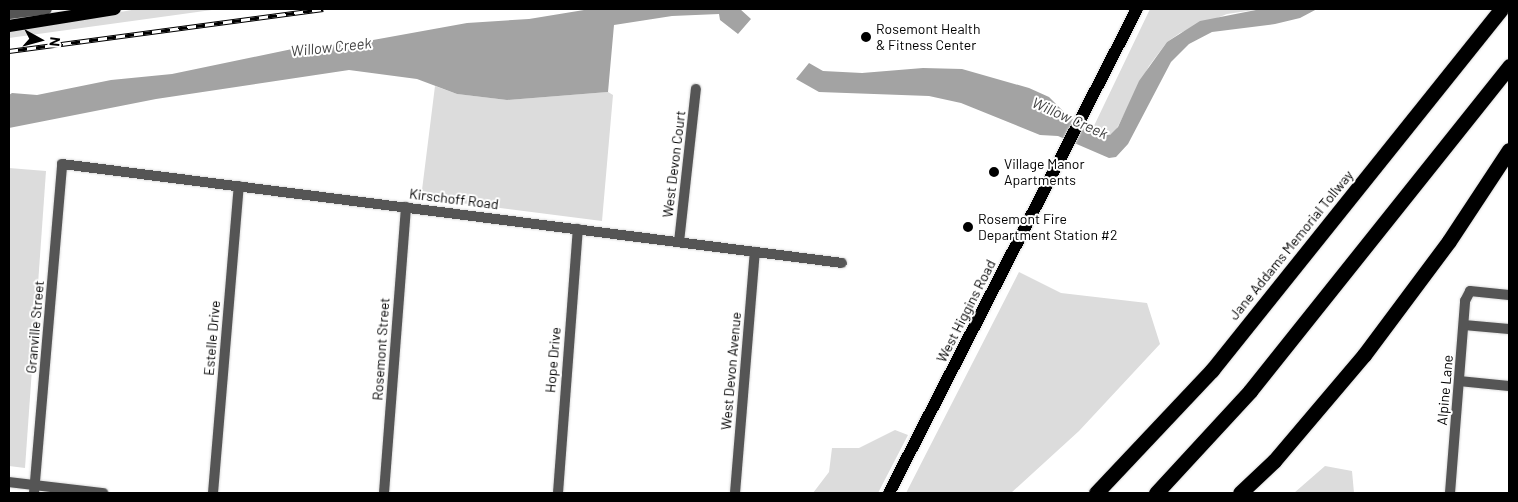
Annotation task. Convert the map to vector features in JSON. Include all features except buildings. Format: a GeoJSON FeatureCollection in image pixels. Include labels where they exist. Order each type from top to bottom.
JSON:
{"type":"FeatureCollection","features":[{"type":"Feature","properties":{"kind":"highway","name":"Jane Addams Memorial Tollway"},"geometry":{"type":"LineString","coordinates":[[1096,493],[1212,370],[1501,9]]}},
{"type":"Feature","properties":{"kind":"highway"},"geometry":{"type":"LineString","coordinates":[[1156,493],[1250,391],[1509,66]]}},
{"type":"Feature","properties":{"kind":"highway"},"geometry":{"type":"LineString","coordinates":[[1240,493],[1274,461],[1364,355],[1449,241],[1509,150]]}},
{"type":"Feature","properties":{"kind":"main road"},"geometry":{"type":"LineString","coordinates":[[9,26],[115,9]]}},
{"type":"Feature","properties":{"kind":"main road","name":"West Higgins Road"},"geometry":{"type":"LineString","coordinates":[[889,493],[1086,113],[1137,9]]}},
{"type":"Feature","properties":{"kind":"street"},"geometry":{"type":"LineString","coordinates":[[9,14],[47,9]]}},
{"type":"Feature","properties":{"kind":"street","name":"West Devon Court"},"geometry":{"type":"LineString","coordinates":[[679,242],[696,89]]}},
{"type":"Feature","properties":{"kind":"street","name":"Kirschoff Road"},"geometry":{"type":"LineString","coordinates":[[62,164],[842,263]]}},
{"type":"Feature","properties":{"kind":"street","name":"Granville Street"},"geometry":{"type":"LineString","coordinates":[[34,489],[62,164]]}},
{"type":"Feature","properties":{"kind":"street","name":"Estelle Drive"},"geometry":{"type":"LineString","coordinates":[[214,493],[239,186]]}},
{"type":"Feature","properties":{"kind":"street","name":"Rosemont Street"},"geometry":{"type":"LineString","coordinates":[[384,493],[406,207]]}},
{"type":"Feature","properties":{"kind":"street","name":"Hope Drive"},"geometry":{"type":"LineString","coordinates":[[558,493],[562,410],[578,229]]}},
{"type":"Feature","properties":{"kind":"street","name":"West Devon Avenue"},"geometry":{"type":"LineString","coordinates":[[736,493],[755,252]]}},
{"type":"Feature","properties":{"kind":"street","name":"Alpine Lane"},"geometry":{"type":"LineString","coordinates":[[1450,493],[1465,301],[1470,291],[1509,295]]}},
{"type":"Feature","properties":{"kind":"street"},"geometry":{"type":"LineString","coordinates":[[1464,325],[1509,329]]}},
{"type":"Feature","properties":{"kind":"street"},"geometry":{"type":"LineString","coordinates":[[1459,381],[1509,386]]}},
{"type":"Feature","properties":{"kind":"street"},"geometry":{"type":"LineString","coordinates":[[9,482],[34,489],[103,493]]}},
{"type":"Feature","properties":{"kind":"shaded area"},"geometry":{"type":"Polygon","coordinates":[[[137,9],[219,9],[9,38],[9,32],[137,9]]]}},
{"type":"Feature","properties":{"kind":"shaded area"},"geometry":{"type":"Polygon","coordinates":[[[1150,9],[1261,9],[1227,14],[1180,33],[1167,42],[1149,66],[1115,132],[1110,135],[1095,132],[1092,130],[1150,9]]]}},
{"type":"Feature","properties":{"kind":"shaded area"},"geometry":{"type":"Polygon","coordinates":[[[435,86],[457,94],[507,100],[608,92],[613,95],[602,221],[421,198],[435,86]]]}},
{"type":"Feature","properties":{"kind":"shaded area"},"geometry":{"type":"Polygon","coordinates":[[[9,168],[46,171],[25,468],[9,466],[9,168]]]}},
{"type":"Feature","properties":{"kind":"shaded area"},"geometry":{"type":"Polygon","coordinates":[[[1019,272],[1061,293],[1147,303],[1160,344],[1079,431],[1011,493],[906,493],[1019,272]]]}},
{"type":"Feature","properties":{"kind":"shaded area"},"geometry":{"type":"Polygon","coordinates":[[[895,430],[908,435],[878,493],[813,493],[829,472],[832,448],[859,448],[895,430]]]}},
{"type":"Feature","properties":{"kind":"shaded area"},"geometry":{"type":"Polygon","coordinates":[[[1325,466],[1352,471],[1354,493],[1294,493],[1325,466]]]}},
{"type":"Feature","properties":{"kind":"water","name":"Willow Creek"},"geometry":{"type":"Polygon","coordinates":[[[590,9],[740,9],[751,19],[738,34],[720,20],[719,14],[672,16],[614,25],[608,92],[507,100],[457,94],[417,79],[349,70],[156,99],[9,128],[9,95],[12,93],[37,95],[111,80],[172,74],[297,48],[362,42],[467,23],[529,19],[590,9]]]}},
{"type":"Feature","properties":{"kind":"water","name":"Willow Creek"},"geometry":{"type":"Polygon","coordinates":[[[1261,9],[1317,9],[1300,18],[1275,24],[1212,32],[1189,44],[1171,62],[1128,144],[1116,157],[1109,158],[1058,136],[1040,135],[961,103],[929,96],[819,92],[796,79],[809,63],[823,71],[862,73],[923,68],[962,69],[1029,88],[1049,97],[1068,116],[1095,132],[1110,135],[1118,127],[1139,81],[1167,42],[1200,21],[1261,9]]]}},
{"type":"Feature","properties":{"kind":"railway"},"geometry":{"type":"LineString","coordinates":[[9,51],[323,9]]}},
{"type":"Feature","properties":{"kind":"place","name":"Rosemont Health & Fitness Center"},"geometry":{"type":"Point","coordinates":[866,37]}},
{"type":"Feature","properties":{"kind":"place","name":"Village Manor Apartments"},"geometry":{"type":"Point","coordinates":[994,172]}},
{"type":"Feature","properties":{"kind":"place","name":"Rosemont Fire Department Station #2"},"geometry":{"type":"Point","coordinates":[968,227]}}]}
